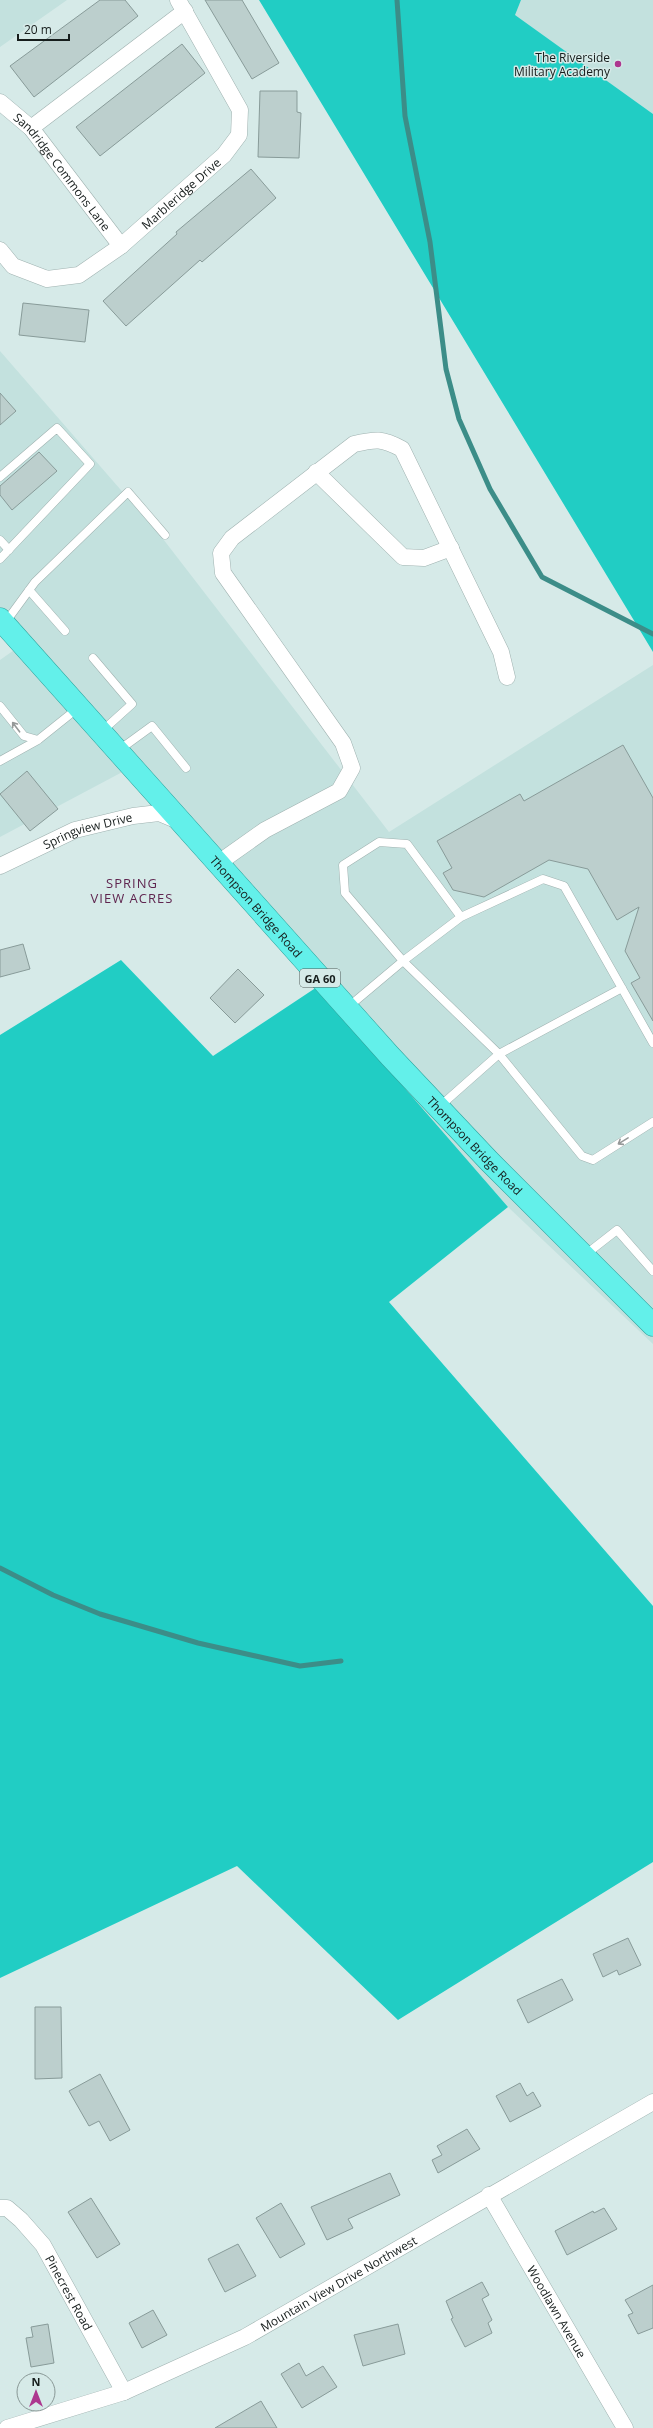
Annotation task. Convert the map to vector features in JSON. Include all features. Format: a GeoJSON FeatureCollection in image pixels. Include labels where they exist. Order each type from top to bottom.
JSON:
{"type":"FeatureCollection","features":[{"type":"Feature","properties":{"kind":"highway","name":"Thompson Bridge Road"},"geometry":{"type":"LineString","coordinates":[[2,623],[178,821],[439,1108],[653,1325]]}},
{"type":"Feature","properties":{"kind":"street","name":"Marbleridge Drive"},"geometry":{"type":"LineString","coordinates":[[0,250],[13,266],[47,279],[79,275],[121,246],[224,155],[239,135],[240,110],[182,6],[31,128]]}},
{"type":"Feature","properties":{"kind":"street","name":"Sandridge Commons Lane"},"geometry":{"type":"LineString","coordinates":[[0,102],[31,128],[121,246]]}},
{"type":"Feature","properties":{"kind":"street"},"geometry":{"type":"LineString","coordinates":[[217,864],[265,830],[339,791],[352,768],[343,743],[223,573],[220,553],[232,538],[354,444],[373,440],[386,441],[402,449],[500,652],[507,677]]}},
{"type":"Feature","properties":{"kind":"street"},"geometry":{"type":"LineString","coordinates":[[316,472],[404,557],[424,558],[451,548]]}},
{"type":"Feature","properties":{"kind":"street","name":"Springview Drive"},"geometry":{"type":"LineString","coordinates":[[0,866],[75,830],[133,816],[159,813],[178,821]]}},
{"type":"Feature","properties":{"kind":"street","name":"Mountain View Drive Northwest"},"geometry":{"type":"LineString","coordinates":[[7,2428],[124,2392],[245,2337],[489,2195],[653,2102]]}},
{"type":"Feature","properties":{"kind":"street","name":"Woodlawn Avenue"},"geometry":{"type":"LineString","coordinates":[[489,2195],[625,2428]]}},
{"type":"Feature","properties":{"kind":"street","name":"Pinecrest Road"},"geometry":{"type":"LineString","coordinates":[[0,2208],[7,2208],[21,2220],[43,2245],[124,2392]]}},
{"type":"Feature","properties":{"kind":"lane"},"geometry":{"type":"LineString","coordinates":[[0,477],[57,428],[90,464],[0,559]]}},
{"type":"Feature","properties":{"kind":"lane"},"geometry":{"type":"LineString","coordinates":[[2,623],[29,590],[128,492],[166,535]]}},
{"type":"Feature","properties":{"kind":"lane"},"geometry":{"type":"LineString","coordinates":[[0,540],[9,550]]}},
{"type":"Feature","properties":{"kind":"lane"},"geometry":{"type":"LineString","coordinates":[[29,590],[65,631]]}},
{"type":"Feature","properties":{"kind":"lane"},"geometry":{"type":"LineString","coordinates":[[93,658],[132,704],[100,733]]}},
{"type":"Feature","properties":{"kind":"lane"},"geometry":{"type":"LineString","coordinates":[[0,706],[24,736],[38,740]]}},
{"type":"Feature","properties":{"kind":"lane"},"geometry":{"type":"LineString","coordinates":[[0,761],[38,740],[78,708]]}},
{"type":"Feature","properties":{"kind":"lane"},"geometry":{"type":"LineString","coordinates":[[117,752],[152,726],[186,768]]}},
{"type":"Feature","properties":{"kind":"lane"},"geometry":{"type":"LineString","coordinates":[[461,917],[407,844],[379,842],[343,865],[345,893],[403,961],[499,1054],[582,1156],[593,1160],[653,1122]]}},
{"type":"Feature","properties":{"kind":"lane"},"geometry":{"type":"LineString","coordinates":[[347,1008],[403,961],[461,917],[543,879],[564,886],[653,1043]]}},
{"type":"Feature","properties":{"kind":"lane"},"geometry":{"type":"LineString","coordinates":[[439,1108],[499,1054],[622,988]]}},
{"type":"Feature","properties":{"kind":"lane"},"geometry":{"type":"LineString","coordinates":[[584,1256],[617,1230],[653,1271]]}},
{"type":"Feature","properties":{"kind":"shaded area"},"geometry":{"type":"Polygon","coordinates":[[[0,0],[67,0],[0,47],[0,0]]]}},
{"type":"Feature","properties":{"kind":"shaded area"},"geometry":{"type":"Polygon","coordinates":[[[259,0],[521,0],[515,15],[653,114],[653,652],[259,0]]]}},
{"type":"Feature","properties":{"kind":"shaded area","name":"The Riverside Military Academy"},"geometry":{"type":"Polygon","coordinates":[[[521,0],[653,0],[653,114],[514,15],[521,0]]]}},
{"type":"Feature","properties":{"kind":"shaded area"},"geometry":{"type":"Polygon","coordinates":[[[0,351],[160,535],[389,832],[653,665],[653,1344],[508,1207],[128,769],[0,837],[0,660],[17,648],[0,626],[0,351]]]}},
{"type":"Feature","properties":{"kind":"shaded area"},"geometry":{"type":"Polygon","coordinates":[[[121,960],[213,1056],[317,987],[508,1207],[389,1302],[653,1606],[653,1862],[398,2020],[237,1866],[0,1978],[0,1035],[121,960]]]}},
{"type":"Feature","properties":{"kind":"building"},"geometry":{"type":"Polygon","coordinates":[[[100,0],[125,0],[138,16],[34,97],[10,66],[100,0]]]}},
{"type":"Feature","properties":{"kind":"building"},"geometry":{"type":"Polygon","coordinates":[[[205,0],[242,0],[279,63],[252,79],[205,0]]]}},
{"type":"Feature","properties":{"kind":"building"},"geometry":{"type":"Polygon","coordinates":[[[182,44],[205,73],[100,156],[76,127],[182,44]]]}},
{"type":"Feature","properties":{"kind":"building"},"geometry":{"type":"Polygon","coordinates":[[[260,91],[297,91],[297,112],[301,113],[299,158],[258,157],[260,91]]]}},
{"type":"Feature","properties":{"kind":"building"},"geometry":{"type":"Polygon","coordinates":[[[251,169],[276,198],[202,262],[200,260],[126,326],[103,301],[177,234],[176,232],[251,169]]]}},
{"type":"Feature","properties":{"kind":"building"},"geometry":{"type":"Polygon","coordinates":[[[23,303],[89,310],[85,342],[19,335],[23,303]]]}},
{"type":"Feature","properties":{"kind":"building"},"geometry":{"type":"Polygon","coordinates":[[[0,393],[16,411],[0,425],[0,393]]]}},
{"type":"Feature","properties":{"kind":"building"},"geometry":{"type":"Polygon","coordinates":[[[39,452],[57,471],[12,510],[0,495],[0,486],[39,452]]]}},
{"type":"Feature","properties":{"kind":"building"},"geometry":{"type":"Polygon","coordinates":[[[623,745],[653,798],[653,1021],[631,983],[640,978],[625,951],[639,907],[617,920],[588,869],[549,860],[484,897],[453,890],[443,873],[452,868],[437,841],[520,794],[524,801],[623,745]]]}},
{"type":"Feature","properties":{"kind":"building"},"geometry":{"type":"Polygon","coordinates":[[[27,771],[58,809],[30,831],[0,794],[27,771]]]}},
{"type":"Feature","properties":{"kind":"building"},"geometry":{"type":"Polygon","coordinates":[[[23,944],[30,969],[0,977],[0,950],[23,944]]]}},
{"type":"Feature","properties":{"kind":"building"},"geometry":{"type":"Polygon","coordinates":[[[238,969],[264,995],[235,1023],[210,998],[238,969]]]}},
{"type":"Feature","properties":{"kind":"building"},"geometry":{"type":"Polygon","coordinates":[[[628,1938],[641,1965],[619,1975],[617,1970],[603,1977],[593,1954],[628,1938]]]}},
{"type":"Feature","properties":{"kind":"building"},"geometry":{"type":"Polygon","coordinates":[[[562,1979],[573,2000],[528,2023],[517,2000],[562,1979]]]}},
{"type":"Feature","properties":{"kind":"building"},"geometry":{"type":"Polygon","coordinates":[[[35,2007],[61,2007],[62,2078],[35,2079],[35,2007]]]}},
{"type":"Feature","properties":{"kind":"building"},"geometry":{"type":"Polygon","coordinates":[[[100,2074],[130,2130],[110,2141],[99,2121],[89,2126],[69,2091],[100,2074]]]}},
{"type":"Feature","properties":{"kind":"building"},"geometry":{"type":"Polygon","coordinates":[[[520,2083],[527,2096],[533,2092],[541,2106],[510,2122],[496,2096],[520,2083]]]}},
{"type":"Feature","properties":{"kind":"building"},"geometry":{"type":"Polygon","coordinates":[[[467,2129],[480,2149],[438,2173],[432,2160],[442,2155],[437,2146],[467,2129]]]}},
{"type":"Feature","properties":{"kind":"building"},"geometry":{"type":"Polygon","coordinates":[[[390,2173],[400,2195],[348,2219],[353,2228],[327,2240],[311,2207],[390,2173]]]}},
{"type":"Feature","properties":{"kind":"building"},"geometry":{"type":"Polygon","coordinates":[[[91,2198],[120,2244],[97,2258],[68,2212],[91,2198]]]}},
{"type":"Feature","properties":{"kind":"building"},"geometry":{"type":"Polygon","coordinates":[[[281,2203],[305,2244],[280,2258],[256,2218],[281,2203]]]}},
{"type":"Feature","properties":{"kind":"building"},"geometry":{"type":"Polygon","coordinates":[[[604,2208],[617,2229],[567,2255],[555,2231],[593,2211],[594,2213],[604,2208]]]}},
{"type":"Feature","properties":{"kind":"building"},"geometry":{"type":"Polygon","coordinates":[[[238,2244],[256,2276],[225,2292],[208,2259],[238,2244]]]}},
{"type":"Feature","properties":{"kind":"building"},"geometry":{"type":"Polygon","coordinates":[[[482,2282],[489,2295],[482,2299],[492,2320],[488,2323],[492,2333],[465,2347],[451,2319],[453,2318],[446,2301],[482,2282]]]}},
{"type":"Feature","properties":{"kind":"building"},"geometry":{"type":"Polygon","coordinates":[[[653,2285],[653,2328],[638,2334],[628,2315],[633,2313],[625,2300],[653,2285]]]}},
{"type":"Feature","properties":{"kind":"building"},"geometry":{"type":"Polygon","coordinates":[[[153,2310],[167,2335],[142,2348],[129,2323],[153,2310]]]}},
{"type":"Feature","properties":{"kind":"building"},"geometry":{"type":"Polygon","coordinates":[[[48,2324],[54,2363],[31,2367],[26,2338],[33,2337],[31,2327],[48,2324]]]}},
{"type":"Feature","properties":{"kind":"building"},"geometry":{"type":"Polygon","coordinates":[[[398,2324],[405,2354],[363,2366],[354,2335],[398,2324]]]}},
{"type":"Feature","properties":{"kind":"building"},"geometry":{"type":"Polygon","coordinates":[[[299,2363],[306,2376],[323,2366],[337,2387],[302,2408],[281,2374],[299,2363]]]}},
{"type":"Feature","properties":{"kind":"building"},"geometry":{"type":"Polygon","coordinates":[[[261,2401],[277,2428],[215,2428],[261,2401]]]}},
{"type":"Feature","properties":{"kind":"waterway"},"geometry":{"type":"LineString","coordinates":[[397,0],[405,116],[430,242],[446,369],[459,419],[490,489],[542,577],[653,634]]}},
{"type":"Feature","properties":{"kind":"waterway"},"geometry":{"type":"LineString","coordinates":[[0,1568],[53,1595],[100,1614],[198,1643],[300,1666],[341,1661]]}},
{"type":"Feature","properties":{"kind":"place","name":"The Riverside Military Academy"},"geometry":{"type":"Point","coordinates":[618,64]}},
{"type":"Feature","properties":{"kind":"district","name":"SPRING VIEW ACRES"},"geometry":{"type":"Point","coordinates":[132,890]}}]}
